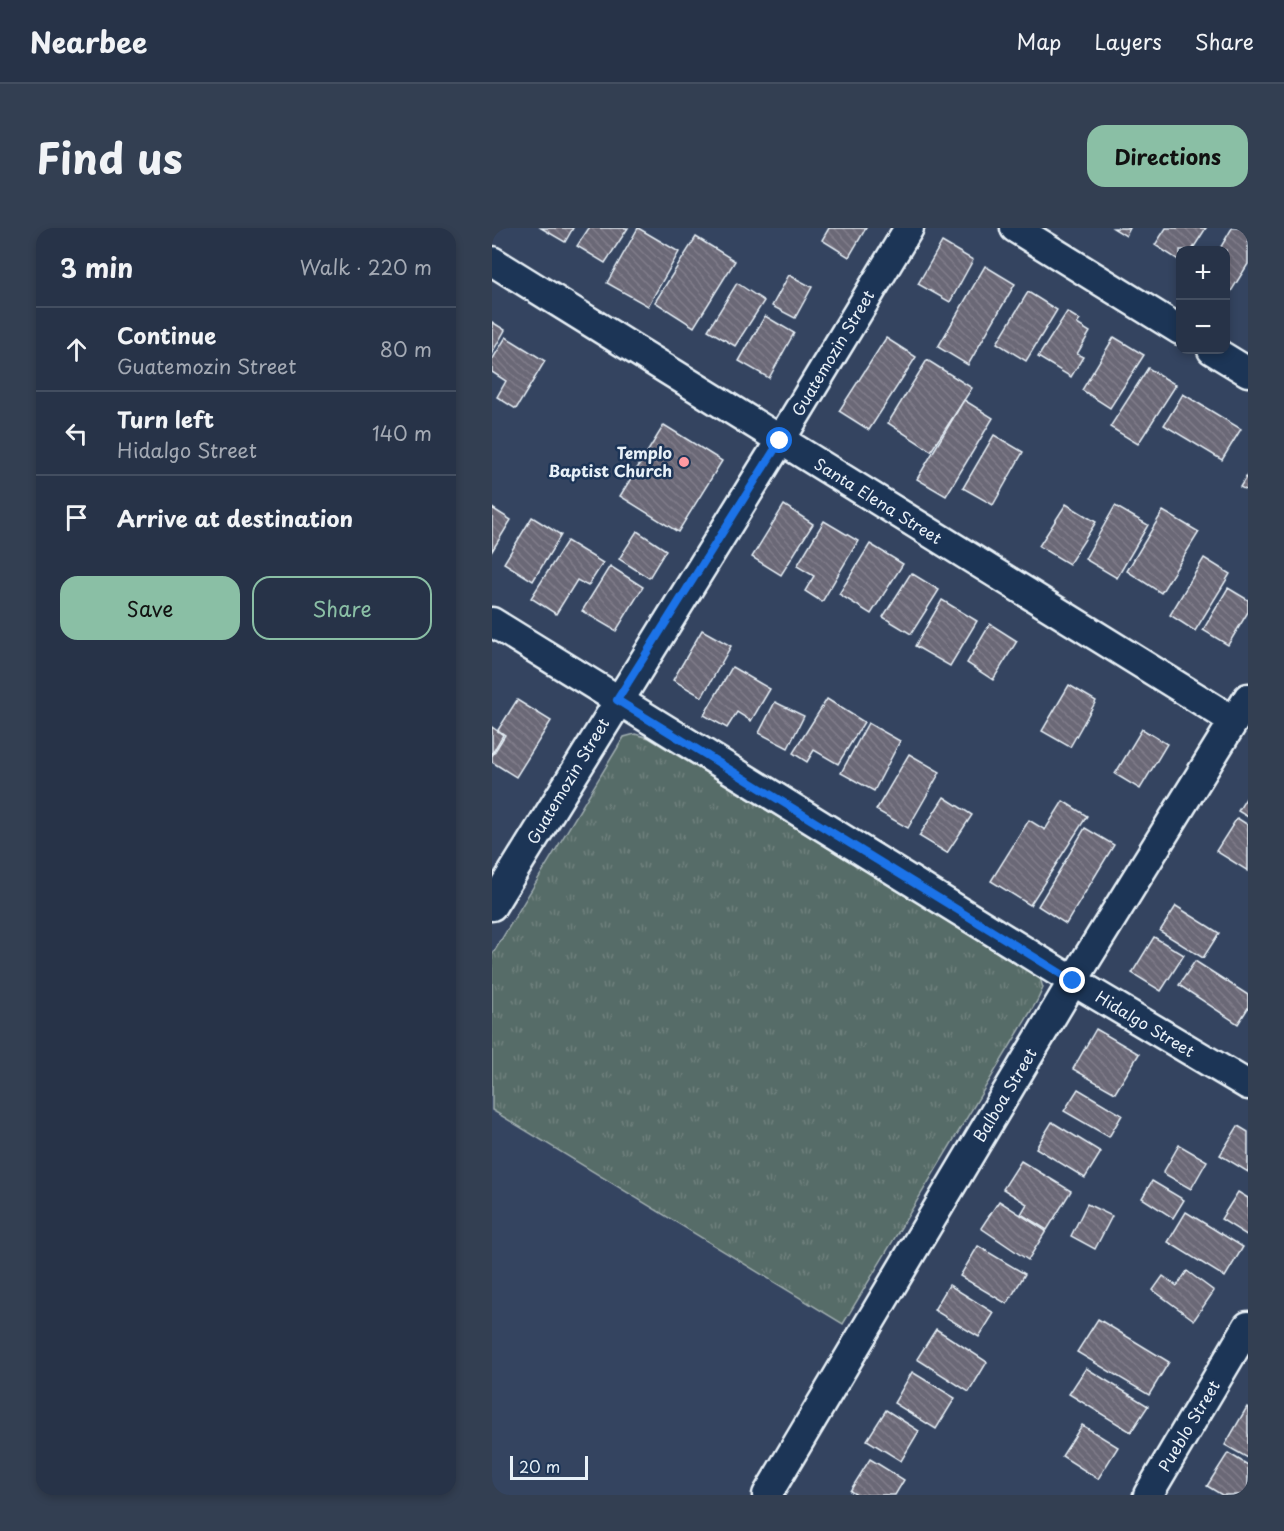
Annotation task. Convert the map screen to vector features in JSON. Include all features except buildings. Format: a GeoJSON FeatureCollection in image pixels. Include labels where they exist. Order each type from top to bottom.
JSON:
{"type":"FeatureCollection","features":[{"type":"Feature","properties":{"kind":"street","name":"Guatemozin Street"},"geometry":{"type":"LineString","coordinates":[[492,906],[909,228]]}},
{"type":"Feature","properties":{"kind":"street"},"geometry":{"type":"LineString","coordinates":[[1015,228],[1176,328]]}},
{"type":"Feature","properties":{"kind":"street","name":"Santa Elena Street"},"geometry":{"type":"LineString","coordinates":[[492,261],[780,441],[1241,709]]}},
{"type":"Feature","properties":{"kind":"street"},"geometry":{"type":"LineString","coordinates":[[1219,354],[1248,372]]}},
{"type":"Feature","properties":{"kind":"street","name":"Hidalgo Street"},"geometry":{"type":"LineString","coordinates":[[492,622],[1073,981],[1248,1085]]}},
{"type":"Feature","properties":{"kind":"street","name":"Balboa Street"},"geometry":{"type":"LineString","coordinates":[[767,1495],[1073,981],[1241,709]]}},
{"type":"Feature","properties":{"kind":"street","name":"Pueblo Street"},"geometry":{"type":"LineString","coordinates":[[1148,1495],[1248,1326]]}},
{"type":"Feature","properties":{"kind":"green space"},"geometry":{"type":"Polygon","coordinates":[[[635,734],[649,738],[1040,978],[1043,988],[1037,1001],[843,1324],[492,1110],[492,955],[624,737],[635,734]]]}},
{"type":"Feature","properties":{"kind":"place","name":"Templo Baptist Church"},"geometry":{"type":"Point","coordinates":[684,462]}},
{"type":"Feature","properties":{"kind":"route"},"geometry":{"type":"LineString","coordinates":[[780,441],[617,700],[1073,981]]}}]}
